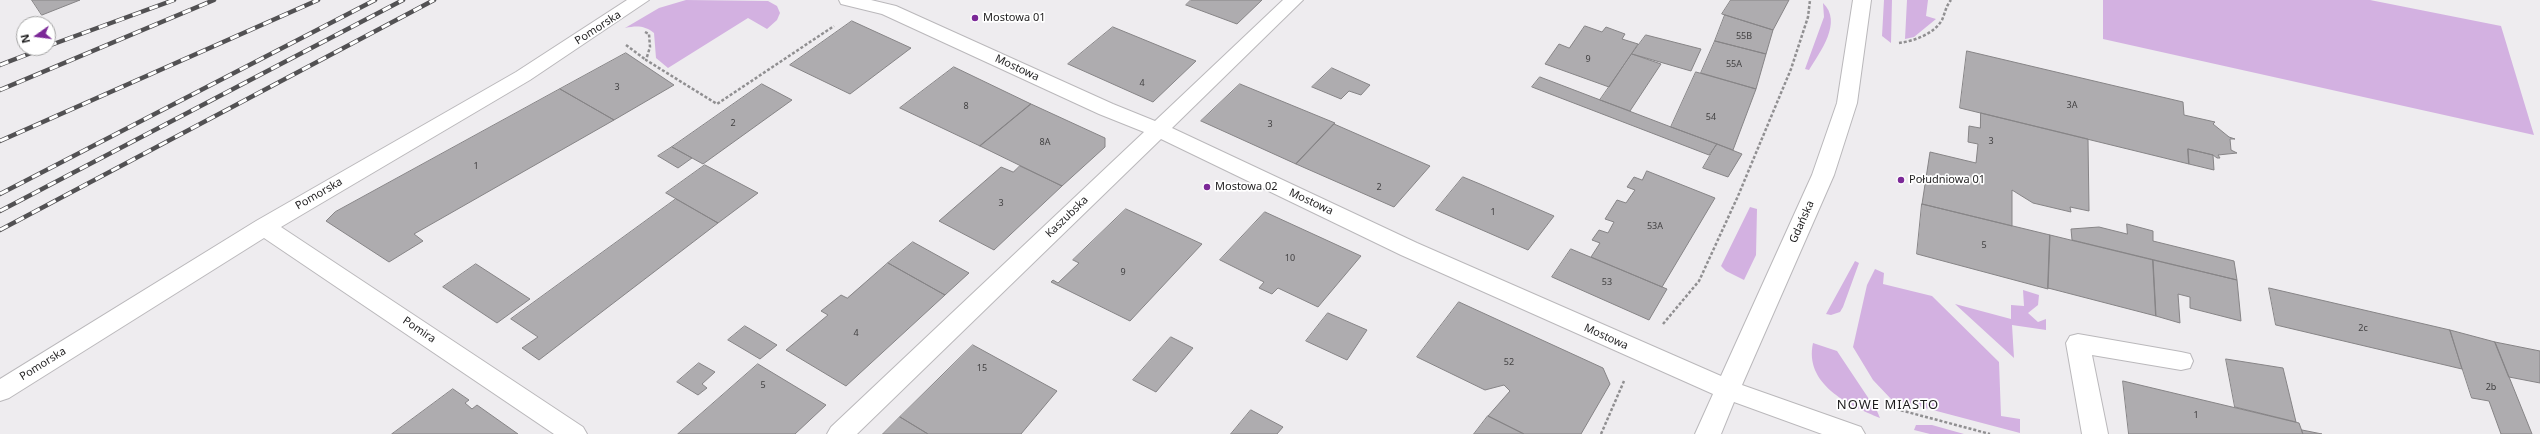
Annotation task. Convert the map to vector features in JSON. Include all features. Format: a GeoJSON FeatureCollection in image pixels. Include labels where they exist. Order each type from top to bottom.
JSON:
{"type":"FeatureCollection","features":[{"type":"Feature","properties":{"kind":"street","name":"Pomorska"},"geometry":{"type":"LineString","coordinates":[[0,391],[264,227],[523,76],[597,30],[640,0]]}},
{"type":"Feature","properties":{"kind":"street","name":"Mostowa"},"geometry":{"type":"LineString","coordinates":[[848,0],[873,4],[1106,109],[1159,130],[1409,249],[1728,390],[1852,434]]}},
{"type":"Feature","properties":{"kind":"street","name":"Kaszubska"},"geometry":{"type":"LineString","coordinates":[[840,434],[1294,0]]}},
{"type":"Feature","properties":{"kind":"street","name":"Gdańska"},"geometry":{"type":"LineString","coordinates":[[1708,434],[1823,175],[1847,103],[1862,0]]}},
{"type":"Feature","properties":{"kind":"street","name":"Pomira"},"geometry":{"type":"LineString","coordinates":[[264,227],[574,434]]}},
{"type":"Feature","properties":{"kind":"street"},"geometry":{"type":"LineString","coordinates":[[2095,434],[2078,343],[2181,361]]}},
{"type":"Feature","properties":{"kind":"path"},"geometry":{"type":"LineString","coordinates":[[1662,325],[1699,281],[1738,196],[1791,69],[1808,17],[1810,0]]}},
{"type":"Feature","properties":{"kind":"path"},"geometry":{"type":"LineString","coordinates":[[1899,43],[1909,42],[1932,30],[1942,20],[1944,9],[1951,0]]}},
{"type":"Feature","properties":{"kind":"path"},"geometry":{"type":"LineString","coordinates":[[630,48],[646,60],[717,104],[839,23]]}},
{"type":"Feature","properties":{"kind":"path"},"geometry":{"type":"LineString","coordinates":[[597,30],[616,40],[627,32],[640,29],[649,34],[651,54],[646,60]]}},
{"type":"Feature","properties":{"kind":"path"},"geometry":{"type":"LineString","coordinates":[[1601,434],[1627,374]]}},
{"type":"Feature","properties":{"kind":"path"},"geometry":{"type":"LineString","coordinates":[[1896,409],[1990,434]]}},
{"type":"Feature","properties":{"kind":"shaded area"},"geometry":{"type":"Polygon","coordinates":[[[686,0],[768,1],[777,6],[780,13],[777,20],[767,29],[748,18],[668,68],[656,58],[654,33],[640,27],[625,28],[659,8],[686,0]]]}},
{"type":"Feature","properties":{"kind":"shaded area"},"geometry":{"type":"Polygon","coordinates":[[[1884,0],[1892,0],[1891,43],[1882,36],[1884,0]]]}},
{"type":"Feature","properties":{"kind":"shaded area"},"geometry":{"type":"Polygon","coordinates":[[[1907,0],[1928,0],[1926,16],[1936,19],[1914,37],[1905,39],[1907,0]]]}},
{"type":"Feature","properties":{"kind":"shaded area"},"geometry":{"type":"Polygon","coordinates":[[[2103,0],[2370,0],[2501,26],[2534,135],[2103,39],[2103,0]]]}},
{"type":"Feature","properties":{"kind":"shaded area"},"geometry":{"type":"Polygon","coordinates":[[[1823,3],[1829,11],[1831,19],[1830,28],[1824,46],[1809,70],[1805,69],[1824,17],[1823,3]]]}},
{"type":"Feature","properties":{"kind":"shaded area"},"geometry":{"type":"Polygon","coordinates":[[[1750,207],[1757,209],[1756,255],[1744,280],[1726,271],[1721,266],[1750,207]]]}},
{"type":"Feature","properties":{"kind":"shaded area"},"geometry":{"type":"Polygon","coordinates":[[[1855,261],[1859,263],[1843,307],[1840,312],[1831,315],[1826,314],[1855,261]]]}},
{"type":"Feature","properties":{"kind":"shaded area"},"geometry":{"type":"Polygon","coordinates":[[[1875,269],[1884,273],[1883,284],[1932,296],[1999,362],[2001,416],[2020,419],[2020,433],[1891,399],[1873,380],[1853,347],[1867,285],[1875,269]]]}},
{"type":"Feature","properties":{"kind":"shaded area"},"geometry":{"type":"Polygon","coordinates":[[[2023,290],[2039,295],[2038,305],[2028,313],[2038,322],[2046,319],[2046,330],[2012,325],[2014,358],[1955,304],[2011,319],[2011,305],[2024,306],[2023,290]]]}},
{"type":"Feature","properties":{"kind":"shaded area"},"geometry":{"type":"Polygon","coordinates":[[[1813,343],[1837,351],[1877,411],[1880,418],[1855,407],[1842,399],[1831,391],[1822,381],[1815,370],[1812,357],[1813,343]]]}},
{"type":"Feature","properties":{"kind":"shaded area"},"geometry":{"type":"Polygon","coordinates":[[[1916,425],[1932,425],[1964,434],[1930,434],[1914,430],[1916,425]]]}},
{"type":"Feature","properties":{"kind":"building"},"geometry":{"type":"Polygon","coordinates":[[[32,0],[80,0],[42,15],[32,0]]]}},
{"type":"Feature","properties":{"kind":"building"},"geometry":{"type":"Polygon","coordinates":[[[1191,0],[1262,0],[1237,24],[1186,5],[1191,0]]]}},
{"type":"Feature","properties":{"kind":"building"},"geometry":{"type":"Polygon","coordinates":[[[1731,0],[1789,0],[1773,30],[1722,14],[1731,0]]]}},
{"type":"Feature","properties":{"kind":"building"},"geometry":{"type":"Polygon","coordinates":[[[1725,15],[1773,30],[1766,54],[1715,41],[1725,15]]]}},
{"type":"Feature","properties":{"kind":"building"},"geometry":{"type":"Polygon","coordinates":[[[852,21],[911,48],[850,94],[790,65],[852,21]]]}},
{"type":"Feature","properties":{"kind":"building"},"geometry":{"type":"Polygon","coordinates":[[[1585,26],[1602,32],[1606,27],[1625,34],[1622,39],[1638,44],[1609,87],[1545,64],[1559,44],[1569,48],[1585,26]]]}},
{"type":"Feature","properties":{"kind":"building"},"geometry":{"type":"Polygon","coordinates":[[[1113,27],[1196,61],[1153,102],[1068,64],[1113,27]]]}},
{"type":"Feature","properties":{"kind":"building"},"geometry":{"type":"Polygon","coordinates":[[[1646,35],[1701,49],[1691,71],[1632,54],[1646,35]]]}},
{"type":"Feature","properties":{"kind":"building"},"geometry":{"type":"Polygon","coordinates":[[[1715,41],[1766,54],[1756,89],[1701,73],[1715,41]]]}},
{"type":"Feature","properties":{"kind":"building"},"geometry":{"type":"Polygon","coordinates":[[[1967,51],[2183,102],[2184,115],[2215,122],[2213,124],[2229,137],[2235,139],[2230,139],[2231,150],[2237,153],[2218,155],[2220,158],[2217,158],[2213,155],[2188,149],[2189,164],[1960,108],[1967,51]]]}},
{"type":"Feature","properties":{"kind":"building"},"geometry":{"type":"Polygon","coordinates":[[[626,53],[674,85],[614,120],[560,89],[626,53]]]}},
{"type":"Feature","properties":{"kind":"building"},"geometry":{"type":"Polygon","coordinates":[[[1632,54],[1661,64],[1630,111],[1600,100],[1632,54]]]}},
{"type":"Feature","properties":{"kind":"building"},"geometry":{"type":"Polygon","coordinates":[[[954,67],[1031,104],[980,146],[900,108],[954,67]]]}},
{"type":"Feature","properties":{"kind":"building"},"geometry":{"type":"Polygon","coordinates":[[[1332,68],[1370,85],[1361,95],[1349,91],[1341,99],[1312,87],[1332,68]]]}},
{"type":"Feature","properties":{"kind":"building"},"geometry":{"type":"Polygon","coordinates":[[[1696,72],[1756,89],[1733,150],[1671,127],[1696,72]]]}},
{"type":"Feature","properties":{"kind":"building"},"geometry":{"type":"Polygon","coordinates":[[[1540,77],[1717,144],[1709,155],[1532,87],[1540,77]]]}},
{"type":"Feature","properties":{"kind":"building"},"geometry":{"type":"Polygon","coordinates":[[[762,84],[792,100],[703,164],[672,147],[762,84]]]}},
{"type":"Feature","properties":{"kind":"building"},"geometry":{"type":"Polygon","coordinates":[[[1240,84],[1335,123],[1296,164],[1201,121],[1240,84]]]}},
{"type":"Feature","properties":{"kind":"building"},"geometry":{"type":"Polygon","coordinates":[[[560,89],[614,120],[414,234],[423,241],[389,262],[326,221],[335,212],[560,89]]]}},
{"type":"Feature","properties":{"kind":"building"},"geometry":{"type":"Polygon","coordinates":[[[1031,104],[1105,138],[1105,147],[1062,186],[980,146],[1031,104]]]}},
{"type":"Feature","properties":{"kind":"building"},"geometry":{"type":"Polygon","coordinates":[[[1981,113],[2088,139],[2089,211],[2070,207],[2071,212],[2033,203],[2012,190],[2012,226],[1922,204],[1930,152],[1976,163],[1978,144],[1968,142],[1969,126],[1980,128],[1981,113]]]}},
{"type":"Feature","properties":{"kind":"building"},"geometry":{"type":"Polygon","coordinates":[[[1334,124],[1430,166],[1394,207],[1296,164],[1334,124]]]}},
{"type":"Feature","properties":{"kind":"building"},"geometry":{"type":"Polygon","coordinates":[[[1717,144],[1742,154],[1728,177],[1703,168],[1717,144]]]}},
{"type":"Feature","properties":{"kind":"building"},"geometry":{"type":"Polygon","coordinates":[[[672,147],[692,158],[678,168],[658,156],[672,147]]]}},
{"type":"Feature","properties":{"kind":"building"},"geometry":{"type":"Polygon","coordinates":[[[2188,149],[2213,155],[2214,170],[2189,164],[2188,149]]]}},
{"type":"Feature","properties":{"kind":"building"},"geometry":{"type":"Polygon","coordinates":[[[705,165],[758,193],[718,223],[666,193],[705,165]]]}},
{"type":"Feature","properties":{"kind":"building"},"geometry":{"type":"Polygon","coordinates":[[[1020,166],[1062,186],[994,250],[939,221],[1001,167],[1013,172],[1020,166]]]}},
{"type":"Feature","properties":{"kind":"building"},"geometry":{"type":"Polygon","coordinates":[[[1647,171],[1715,198],[1662,287],[1591,257],[1600,243],[1592,240],[1599,230],[1608,233],[1614,222],[1605,219],[1617,200],[1626,203],[1635,190],[1627,187],[1634,177],[1642,180],[1647,171]]]}},
{"type":"Feature","properties":{"kind":"building"},"geometry":{"type":"Polygon","coordinates":[[[1463,177],[1554,216],[1528,250],[1436,210],[1463,177]]]}},
{"type":"Feature","properties":{"kind":"building"},"geometry":{"type":"Polygon","coordinates":[[[676,199],[718,223],[539,360],[522,348],[538,337],[511,319],[676,199]]]}},
{"type":"Feature","properties":{"kind":"building"},"geometry":{"type":"Polygon","coordinates":[[[1922,204],[2050,235],[2048,289],[1917,254],[1922,204]]]}},
{"type":"Feature","properties":{"kind":"building"},"geometry":{"type":"Polygon","coordinates":[[[1126,209],[1202,244],[1130,321],[1051,282],[1053,280],[1058,283],[1079,263],[1073,260],[1126,209]]]}},
{"type":"Feature","properties":{"kind":"building"},"geometry":{"type":"Polygon","coordinates":[[[1265,212],[1361,256],[1318,307],[1278,288],[1272,294],[1259,288],[1264,282],[1220,260],[1265,212]]]}},
{"type":"Feature","properties":{"kind":"building"},"geometry":{"type":"Polygon","coordinates":[[[2127,224],[2153,231],[2153,241],[2234,261],[2237,280],[2072,240],[2071,229],[2099,227],[2127,234],[2127,224]]]}},
{"type":"Feature","properties":{"kind":"building"},"geometry":{"type":"Polygon","coordinates":[[[2050,235],[2153,260],[2156,316],[2048,288],[2050,235]]]}},
{"type":"Feature","properties":{"kind":"building"},"geometry":{"type":"Polygon","coordinates":[[[913,242],[969,273],[945,295],[888,263],[913,242]]]}},
{"type":"Feature","properties":{"kind":"building"},"geometry":{"type":"Polygon","coordinates":[[[1571,249],[1667,289],[1649,320],[1552,277],[1571,249]]]}},
{"type":"Feature","properties":{"kind":"building"},"geometry":{"type":"Polygon","coordinates":[[[2153,260],[2237,280],[2241,321],[2190,308],[2190,297],[2178,294],[2180,323],[2156,316],[2153,260]]]}},
{"type":"Feature","properties":{"kind":"building"},"geometry":{"type":"Polygon","coordinates":[[[888,263],[945,295],[846,386],[786,350],[828,315],[821,311],[841,295],[847,298],[888,263]]]}},
{"type":"Feature","properties":{"kind":"building"},"geometry":{"type":"Polygon","coordinates":[[[476,264],[530,299],[497,323],[443,287],[476,264]]]}},
{"type":"Feature","properties":{"kind":"building"},"geometry":{"type":"Polygon","coordinates":[[[2269,288],[2450,330],[2462,369],[2276,325],[2269,288]]]}},
{"type":"Feature","properties":{"kind":"building"},"geometry":{"type":"Polygon","coordinates":[[[1459,302],[1603,368],[1610,384],[1581,434],[1524,434],[1488,416],[1510,391],[1504,385],[1485,390],[1417,357],[1459,302]]]}},
{"type":"Feature","properties":{"kind":"building"},"geometry":{"type":"Polygon","coordinates":[[[1328,313],[1367,330],[1347,360],[1306,341],[1328,313]]]}},
{"type":"Feature","properties":{"kind":"building"},"geometry":{"type":"Polygon","coordinates":[[[745,326],[777,345],[760,359],[728,340],[745,326]]]}},
{"type":"Feature","properties":{"kind":"building"},"geometry":{"type":"Polygon","coordinates":[[[2450,330],[2495,342],[2532,434],[2501,434],[2489,401],[2472,398],[2450,330]]]}},
{"type":"Feature","properties":{"kind":"building"},"geometry":{"type":"Polygon","coordinates":[[[1171,337],[1193,348],[1156,392],[1133,380],[1171,337]]]}},
{"type":"Feature","properties":{"kind":"building"},"geometry":{"type":"Polygon","coordinates":[[[2495,342],[2540,351],[2540,383],[2509,377],[2495,342]]]}},
{"type":"Feature","properties":{"kind":"building"},"geometry":{"type":"Polygon","coordinates":[[[973,345],[1057,391],[1021,434],[928,434],[900,417],[973,345]]]}},
{"type":"Feature","properties":{"kind":"building"},"geometry":{"type":"Polygon","coordinates":[[[2226,359],[2283,368],[2296,422],[2235,407],[2226,359]]]}},
{"type":"Feature","properties":{"kind":"building"},"geometry":{"type":"Polygon","coordinates":[[[699,363],[715,372],[702,384],[707,388],[698,395],[677,382],[699,363]]]}},
{"type":"Feature","properties":{"kind":"building"},"geometry":{"type":"Polygon","coordinates":[[[758,364],[826,405],[795,434],[678,434],[758,364]]]}},
{"type":"Feature","properties":{"kind":"building"},"geometry":{"type":"Polygon","coordinates":[[[2123,381],[2299,423],[2303,434],[2129,434],[2123,381]]]}},
{"type":"Feature","properties":{"kind":"building"},"geometry":{"type":"Polygon","coordinates":[[[453,389],[469,400],[465,403],[472,409],[477,405],[518,434],[392,434],[453,389]]]}},
{"type":"Feature","properties":{"kind":"building"},"geometry":{"type":"Polygon","coordinates":[[[1251,410],[1283,427],[1277,434],[1231,434],[1251,410]]]}},
{"type":"Feature","properties":{"kind":"building"},"geometry":{"type":"Polygon","coordinates":[[[1488,416],[1524,434],[1474,434],[1488,416]]]}},
{"type":"Feature","properties":{"kind":"building"},"geometry":{"type":"Polygon","coordinates":[[[900,417],[928,434],[883,434],[900,417]]]}},
{"type":"Feature","properties":{"kind":"building"},"geometry":{"type":"Polygon","coordinates":[[[2302,430],[2322,434],[2303,434],[2302,430]]]}},
{"type":"Feature","properties":{"kind":"railway"},"geometry":{"type":"LineString","coordinates":[[56,43],[174,0]]}},
{"type":"Feature","properties":{"kind":"railway"},"geometry":{"type":"LineString","coordinates":[[0,90],[214,0]]}},
{"type":"Feature","properties":{"kind":"railway"},"geometry":{"type":"LineString","coordinates":[[0,141],[318,0]]}},
{"type":"Feature","properties":{"kind":"railway"},"geometry":{"type":"LineString","coordinates":[[0,194],[375,0]]}},
{"type":"Feature","properties":{"kind":"railway"},"geometry":{"type":"LineString","coordinates":[[0,211],[403,0]]}},
{"type":"Feature","properties":{"kind":"railway"},"geometry":{"type":"LineString","coordinates":[[0,230],[434,0]]}},
{"type":"Feature","properties":{"kind":"railway"},"geometry":{"type":"LineString","coordinates":[[0,65],[23,56]]}},
{"type":"Feature","properties":{"kind":"place","name":"Mostowa 01"},"geometry":{"type":"Point","coordinates":[975,18]}},
{"type":"Feature","properties":{"kind":"place","name":"Południowa 01"},"geometry":{"type":"Point","coordinates":[1901,180]}},
{"type":"Feature","properties":{"kind":"place","name":"Mostowa 02"},"geometry":{"type":"Point","coordinates":[1207,187]}},
{"type":"Feature","properties":{"kind":"district","name":"NOWE MIASTO"},"geometry":{"type":"Point","coordinates":[1888,405]}}]}
